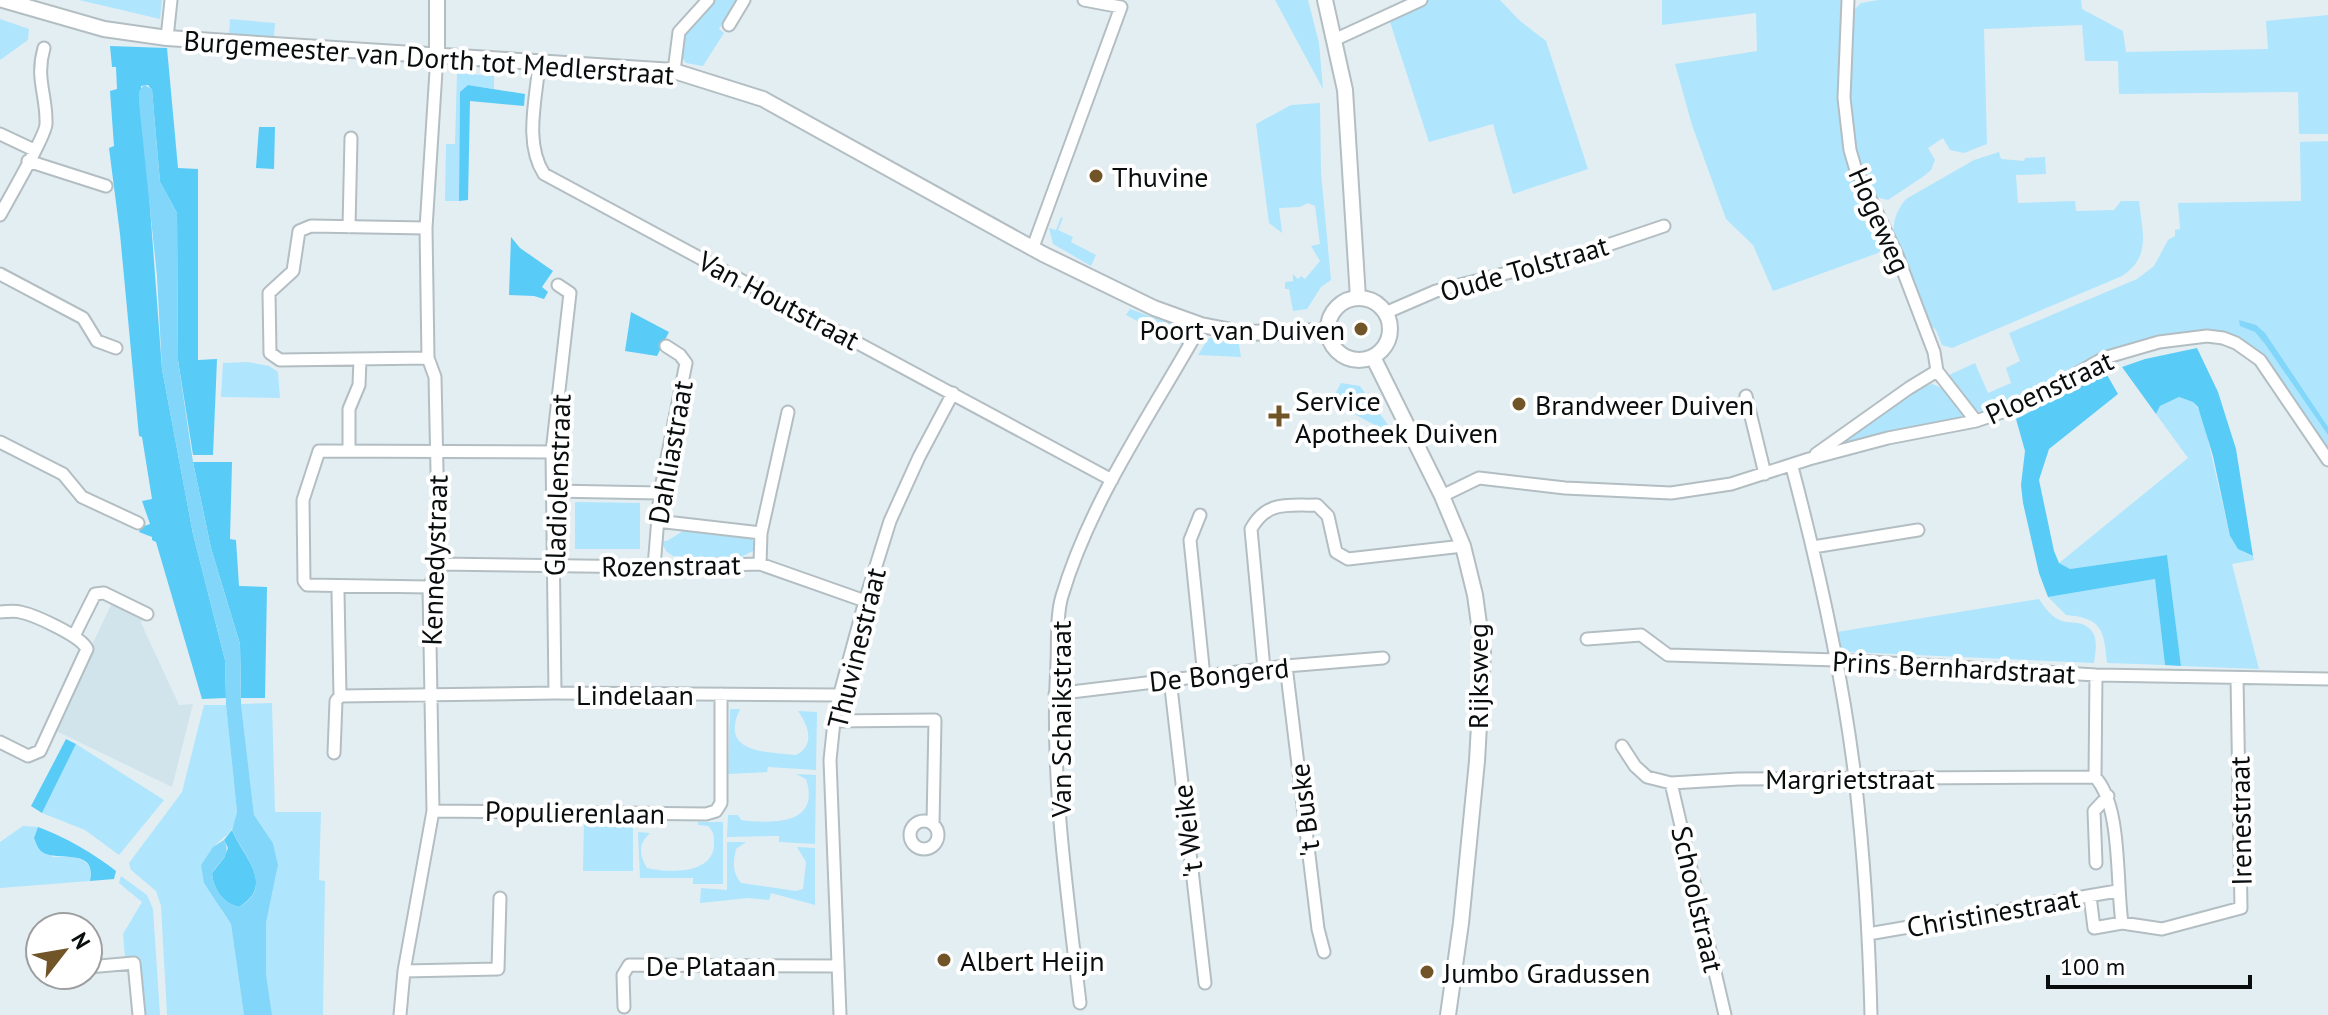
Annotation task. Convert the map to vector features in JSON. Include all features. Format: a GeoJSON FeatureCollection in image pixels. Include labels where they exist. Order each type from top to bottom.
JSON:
{"type":"FeatureCollection","features":[{"type":"Feature","properties":{"kind":"street","name":"Burgemeester van Dorth tot Medlerstraat"},"geometry":{"type":"LineString","coordinates":[[3,0],[104,29],[167,38],[674,71],[763,99],[1033,247],[1154,308],[1201,325],[1242,333],[1328,331]]}},
{"type":"Feature","properties":{"kind":"street"},"geometry":{"type":"LineString","coordinates":[[167,38],[171,0]]}},
{"type":"Feature","properties":{"kind":"street"},"geometry":{"type":"LineString","coordinates":[[437,0],[437,55]]}},
{"type":"Feature","properties":{"kind":"street"},"geometry":{"type":"LineString","coordinates":[[674,71],[679,32],[708,0]]}},
{"type":"Feature","properties":{"kind":"street"},"geometry":{"type":"LineString","coordinates":[[729,25],[744,0]]}},
{"type":"Feature","properties":{"kind":"street"},"geometry":{"type":"LineString","coordinates":[[1033,247],[1121,7],[1084,0]]}},
{"type":"Feature","properties":{"kind":"street"},"geometry":{"type":"LineString","coordinates":[[1325,0],[1345,90],[1358,298]]}},
{"type":"Feature","properties":{"kind":"street","name":"Hogeweg"},"geometry":{"type":"LineString","coordinates":[[1848,0],[1844,98],[1850,150],[1862,186],[1897,255],[1920,313],[1934,352],[1937,371],[1976,421]]}},
{"type":"Feature","properties":{"kind":"street"},"geometry":{"type":"LineString","coordinates":[[1334,40],[1417,1]]}},
{"type":"Feature","properties":{"kind":"street"},"geometry":{"type":"LineString","coordinates":[[0,215],[46,126],[39,80],[44,48]]}},
{"type":"Feature","properties":{"kind":"street","name":"Kennedystraat"},"geometry":{"type":"LineString","coordinates":[[400,1015],[404,971],[433,811],[429,587],[439,564],[435,377],[428,358],[426,228],[437,55]]}},
{"type":"Feature","properties":{"kind":"street","name":"Van Houtstraat"},"geometry":{"type":"LineString","coordinates":[[539,64],[532,144],[536,161],[544,174],[1112,480]]}},
{"type":"Feature","properties":{"kind":"street"},"geometry":{"type":"LineString","coordinates":[[0,134],[31,156],[106,186]]}},
{"type":"Feature","properties":{"kind":"street"},"geometry":{"type":"LineString","coordinates":[[349,227],[351,138]]}},
{"type":"Feature","properties":{"kind":"street"},"geometry":{"type":"LineString","coordinates":[[426,228],[311,226],[299,231],[293,271],[269,293],[270,353],[280,360],[428,358]]}},
{"type":"Feature","properties":{"kind":"street","name":"Oude Tolstraat"},"geometry":{"type":"LineString","coordinates":[[1385,313],[1436,291],[1578,255],[1664,226]]}},
{"type":"Feature","properties":{"kind":"street"},"geometry":{"type":"LineString","coordinates":[[0,274],[83,318],[97,341],[116,348]]}},
{"type":"Feature","properties":{"kind":"street","name":"Gladiolenstraat"},"geometry":{"type":"LineString","coordinates":[[555,693],[552,452],[570,293],[558,285]]}},
{"type":"Feature","properties":{"kind":"street"},"geometry":{"type":"LineString","coordinates":[[1358,298],[1375,303],[1385,313],[1389,322],[1388,340],[1373,357],[1356,360],[1336,349],[1328,331],[1335,310],[1344,302],[1358,298]]}},
{"type":"Feature","properties":{"kind":"street","name":"Van Schaikstraat"},"geometry":{"type":"LineString","coordinates":[[1080,1003],[1057,799],[1055,694],[1061,600],[1074,560],[1112,480],[1201,325]]}},
{"type":"Feature","properties":{"kind":"street","name":"Ploenstraat"},"geometry":{"type":"LineString","coordinates":[[1809,459],[1888,438],[1976,421],[2020,406],[2104,358],[2186,338],[2223,338],[2250,351],[2260,360],[2328,460]]}},
{"type":"Feature","properties":{"kind":"street","name":"Dahliastraat"},"geometry":{"type":"LineString","coordinates":[[654,567],[660,493],[686,363],[666,346]]}},
{"type":"Feature","properties":{"kind":"street","name":"Rijksweg"},"geometry":{"type":"LineString","coordinates":[[1373,357],[1442,496],[1463,546],[1475,595],[1483,653],[1477,761],[1461,923],[1448,1015]]}},
{"type":"Feature","properties":{"kind":"street"},"geometry":{"type":"LineString","coordinates":[[349,451],[349,409],[359,385],[360,359]]}},
{"type":"Feature","properties":{"kind":"street","name":"Ploenstraat"},"geometry":{"type":"LineString","coordinates":[[1442,496],[1479,478],[1565,488],[1671,493],[1731,484],[1792,467],[1809,459],[1937,371]]}},
{"type":"Feature","properties":{"kind":"street","name":"Thuvinestraat"},"geometry":{"type":"LineString","coordinates":[[840,1015],[830,760],[838,695],[890,521],[953,393]]}},
{"type":"Feature","properties":{"kind":"street"},"geometry":{"type":"LineString","coordinates":[[1746,396],[1765,474]]}},
{"type":"Feature","properties":{"kind":"street"},"geometry":{"type":"LineString","coordinates":[[761,533],[788,412]]}},
{"type":"Feature","properties":{"kind":"street"},"geometry":{"type":"LineString","coordinates":[[0,442],[63,474],[82,497],[138,523]]}},
{"type":"Feature","properties":{"kind":"street"},"geometry":{"type":"LineString","coordinates":[[429,587],[307,585],[304,581],[303,500],[319,451],[552,452]]}},
{"type":"Feature","properties":{"kind":"street"},"geometry":{"type":"LineString","coordinates":[[1792,467],[1837,660],[1855,778],[1868,934],[1871,1015]]}},
{"type":"Feature","properties":{"kind":"street"},"geometry":{"type":"LineString","coordinates":[[553,491],[660,493]]}},
{"type":"Feature","properties":{"kind":"street"},"geometry":{"type":"LineString","coordinates":[[1264,669],[1251,529],[1259,515],[1273,507],[1317,505],[1328,516],[1336,552],[1348,559],[1463,546]]}},
{"type":"Feature","properties":{"kind":"street"},"geometry":{"type":"LineString","coordinates":[[1200,515],[1190,540],[1204,677]]}},
{"type":"Feature","properties":{"kind":"street","name":"Rozenstraat"},"geometry":{"type":"LineString","coordinates":[[657,521],[761,533],[760,564]]}},
{"type":"Feature","properties":{"kind":"street"},"geometry":{"type":"LineString","coordinates":[[1813,547],[1918,530]]}},
{"type":"Feature","properties":{"kind":"street","name":"Rozenstraat"},"geometry":{"type":"LineString","coordinates":[[439,564],[654,567],[760,564],[865,601]]}},
{"type":"Feature","properties":{"kind":"street"},"geometry":{"type":"LineString","coordinates":[[334,753],[336,701],[340,696],[338,592]]}},
{"type":"Feature","properties":{"kind":"street"},"geometry":{"type":"LineString","coordinates":[[74,636],[95,594],[104,593],[147,614]]}},
{"type":"Feature","properties":{"kind":"street"},"geometry":{"type":"LineString","coordinates":[[0,612],[19,611],[84,641],[87,649],[40,751],[28,756],[0,742]]}},
{"type":"Feature","properties":{"kind":"street","name":"Prins Bernhardstraat"},"geometry":{"type":"LineString","coordinates":[[1587,639],[1641,635],[1668,655],[1837,660],[2096,675],[2328,679]]}},
{"type":"Feature","properties":{"kind":"street","name":"De Bongerd"},"geometry":{"type":"LineString","coordinates":[[1055,694],[1286,666],[1383,658]]}},
{"type":"Feature","properties":{"kind":"street","name":"'t Buske"},"geometry":{"type":"LineString","coordinates":[[1286,666],[1318,929],[1324,952]]}},
{"type":"Feature","properties":{"kind":"street"},"geometry":{"type":"LineString","coordinates":[[2096,675],[2095,777],[2105,788],[2112,807],[2122,923]]}},
{"type":"Feature","properties":{"kind":"street","name":"Irenestraat"},"geometry":{"type":"LineString","coordinates":[[2090,896],[2094,928],[2122,923],[2162,929],[2241,908],[2237,678]]}},
{"type":"Feature","properties":{"kind":"street","name":"'t Weike"},"geometry":{"type":"LineString","coordinates":[[1170,679],[1205,983]]}},
{"type":"Feature","properties":{"kind":"street","name":"Lindelaan"},"geometry":{"type":"LineString","coordinates":[[340,696],[555,693],[838,695]]}},
{"type":"Feature","properties":{"kind":"street","name":"Populierenlaan"},"geometry":{"type":"LineString","coordinates":[[433,811],[694,814],[716,811],[721,803],[721,694]]}},
{"type":"Feature","properties":{"kind":"street"},"geometry":{"type":"LineString","coordinates":[[834,721],[935,720],[933,824]]}},
{"type":"Feature","properties":{"kind":"street","name":"Margrietstraat"},"geometry":{"type":"LineString","coordinates":[[1622,746],[1635,766],[1647,777],[1671,783],[1738,779],[2095,777]]}},
{"type":"Feature","properties":{"kind":"street","name":"Schoolstraat"},"geometry":{"type":"LineString","coordinates":[[1671,783],[1725,1015]]}},
{"type":"Feature","properties":{"kind":"street"},"geometry":{"type":"LineString","coordinates":[[2096,863],[2094,811],[2108,796]]}},
{"type":"Feature","properties":{"kind":"street","name":"Christinestraat"},"geometry":{"type":"LineString","coordinates":[[1868,934],[2117,891]]}},
{"type":"Feature","properties":{"kind":"street"},"geometry":{"type":"LineString","coordinates":[[404,971],[498,969],[500,898]]}},
{"type":"Feature","properties":{"kind":"street"},"geometry":{"type":"LineString","coordinates":[[104,966],[134,963],[139,1015]]}},
{"type":"Feature","properties":{"kind":"street","name":"De Plataan"},"geometry":{"type":"LineString","coordinates":[[624,1007],[623,975],[629,965],[837,966]]}},
{"type":"Feature","properties":{"kind":"shaded area"},"geometry":{"type":"Polygon","coordinates":[[[79,0],[162,0],[160,19],[79,0]]]}},
{"type":"Feature","properties":{"kind":"shaded area"},"geometry":{"type":"Polygon","coordinates":[[[713,0],[736,0],[719,29],[724,33],[703,66],[686,63],[680,54],[683,33],[713,0]]]}},
{"type":"Feature","properties":{"kind":"shaded area"},"geometry":{"type":"Polygon","coordinates":[[[1275,0],[1308,0],[1319,43],[1323,89],[1275,0]]]}},
{"type":"Feature","properties":{"kind":"shaded area"},"geometry":{"type":"Polygon","coordinates":[[[1427,0],[1500,0],[1546,41],[1588,169],[1513,194],[1493,124],[1429,142],[1389,19],[1427,0]]]}},
{"type":"Feature","properties":{"kind":"shaded area"},"geometry":{"type":"Polygon","coordinates":[[[1662,0],[1843,0],[1842,119],[1889,249],[1773,291],[1753,245],[1726,219],[1692,125],[1675,64],[1757,51],[1756,13],[1662,25],[1662,0]]]}},
{"type":"Feature","properties":{"kind":"shaded area"},"geometry":{"type":"Polygon","coordinates":[[[1879,0],[2081,0],[2082,9],[2123,31],[2126,52],[2268,49],[2266,21],[2328,15],[2328,134],[2299,134],[2298,92],[2119,94],[2118,61],[2085,61],[2082,25],[1984,29],[1987,144],[1964,153],[1950,150],[1943,138],[1928,148],[1935,160],[1924,176],[1888,200],[1872,196],[1859,167],[1852,127],[1850,76],[1854,10],[1861,3],[1879,0]]]}},
{"type":"Feature","properties":{"kind":"shaded area"},"geometry":{"type":"Polygon","coordinates":[[[0,19],[29,29],[28,40],[0,60],[0,19]]]}},
{"type":"Feature","properties":{"kind":"shaded area"},"geometry":{"type":"Polygon","coordinates":[[[230,19],[275,23],[274,37],[229,34],[230,19]]]}},
{"type":"Feature","properties":{"kind":"shaded area"},"geometry":{"type":"Polygon","coordinates":[[[110,46],[167,48],[178,168],[198,169],[198,360],[217,359],[213,455],[193,455],[178,360],[177,213],[160,182],[152,90],[148,85],[141,86],[162,369],[193,534],[225,660],[226,698],[202,699],[156,542],[139,532],[141,527],[150,524],[142,501],[152,499],[142,437],[139,436],[109,148],[114,146],[110,91],[117,89],[116,67],[112,67],[110,46]]]}},
{"type":"Feature","properties":{"kind":"shaded area"},"geometry":{"type":"Polygon","coordinates":[[[457,73],[494,76],[494,89],[468,85],[460,92],[459,201],[445,201],[446,144],[455,144],[457,73]]]}},
{"type":"Feature","properties":{"kind":"shaded area"},"geometry":{"type":"Polygon","coordinates":[[[144,85],[152,89],[160,182],[177,213],[178,360],[193,462],[211,548],[240,644],[241,704],[254,815],[273,843],[278,865],[266,923],[266,974],[272,1015],[244,1015],[231,924],[204,883],[201,865],[213,847],[224,840],[226,854],[212,873],[217,890],[229,903],[239,907],[250,899],[255,890],[254,870],[232,830],[237,812],[226,705],[225,660],[193,534],[162,369],[157,276],[139,103],[139,91],[144,85]]]}},
{"type":"Feature","properties":{"kind":"shaded area"},"geometry":{"type":"Polygon","coordinates":[[[468,85],[525,94],[524,106],[470,101],[468,200],[459,201],[460,92],[468,85]]]}},
{"type":"Feature","properties":{"kind":"shaded area"},"geometry":{"type":"Polygon","coordinates":[[[1320,103],[1321,173],[1331,280],[1321,287],[1307,309],[1293,311],[1285,282],[1293,281],[1293,274],[1298,279],[1301,276],[1305,279],[1320,261],[1311,246],[1320,244],[1315,206],[1308,203],[1300,207],[1279,208],[1282,233],[1269,223],[1256,124],[1291,105],[1320,103]]]}},
{"type":"Feature","properties":{"kind":"shaded area"},"geometry":{"type":"Polygon","coordinates":[[[259,127],[275,127],[274,169],[256,168],[259,127]]]}},
{"type":"Feature","properties":{"kind":"shaded area"},"geometry":{"type":"Polygon","coordinates":[[[2328,141],[2328,452],[2270,365],[2253,348],[2227,334],[2157,338],[2024,400],[1983,413],[1975,410],[1947,376],[1975,363],[1988,393],[2011,383],[2006,368],[2020,361],[2009,333],[2137,279],[2154,266],[2168,240],[2175,236],[2175,230],[2180,229],[2178,203],[2301,201],[2300,142],[2328,141]]]}},
{"type":"Feature","properties":{"kind":"shaded area"},"geometry":{"type":"Polygon","coordinates":[[[1999,152],[2001,159],[2024,161],[2025,158],[2045,157],[2046,174],[2016,175],[2018,203],[2075,201],[2076,211],[2114,210],[2121,201],[2139,201],[2143,233],[2141,252],[2138,260],[2122,276],[1952,348],[1942,345],[1936,330],[1929,324],[1895,240],[1895,218],[1906,199],[1974,160],[1999,152]]]}},
{"type":"Feature","properties":{"kind":"shaded area"},"geometry":{"type":"Polygon","coordinates":[[[1061,217],[1058,230],[1073,237],[1071,242],[1096,255],[1091,266],[1053,244],[1049,228],[1056,230],[1061,217]]]}},
{"type":"Feature","properties":{"kind":"shaded area"},"geometry":{"type":"Polygon","coordinates":[[[511,237],[520,248],[553,271],[542,287],[548,292],[544,299],[509,295],[511,237]]]}},
{"type":"Feature","properties":{"kind":"shaded area"},"geometry":{"type":"Polygon","coordinates":[[[1130,309],[1182,325],[1187,332],[1184,346],[1126,315],[1130,309]]]}},
{"type":"Feature","properties":{"kind":"shaded area"},"geometry":{"type":"Polygon","coordinates":[[[631,312],[669,332],[657,356],[625,351],[631,312]]]}},
{"type":"Feature","properties":{"kind":"shaded area"},"geometry":{"type":"Polygon","coordinates":[[[2239,320],[2256,325],[2265,333],[2328,427],[2328,435],[2265,344],[2255,332],[2240,326],[2239,320]]]}},
{"type":"Feature","properties":{"kind":"shaded area"},"geometry":{"type":"Polygon","coordinates":[[[1214,337],[1239,344],[1241,357],[1198,355],[1208,339],[1214,337]]]}},
{"type":"Feature","properties":{"kind":"shaded area"},"geometry":{"type":"Polygon","coordinates":[[[2197,348],[2218,392],[2236,449],[2253,556],[2238,549],[2230,536],[2213,456],[2198,407],[2179,397],[2160,406],[2156,414],[2122,367],[2197,348]]]}},
{"type":"Feature","properties":{"kind":"shaded area"},"geometry":{"type":"Polygon","coordinates":[[[248,362],[269,366],[278,372],[280,398],[221,397],[223,363],[248,362]]]}},
{"type":"Feature","properties":{"kind":"shaded area"},"geometry":{"type":"Polygon","coordinates":[[[2106,373],[2118,394],[2049,449],[2039,480],[2054,551],[2059,563],[2070,569],[2167,555],[2181,666],[2165,665],[2155,579],[2048,597],[2039,573],[2023,503],[2021,485],[2025,451],[2016,419],[2106,373]]]}},
{"type":"Feature","properties":{"kind":"shaded area"},"geometry":{"type":"Polygon","coordinates":[[[1341,383],[1360,386],[1396,436],[1331,402],[1341,383]]]}},
{"type":"Feature","properties":{"kind":"shaded area"},"geometry":{"type":"Polygon","coordinates":[[[1932,384],[1951,397],[1966,415],[1963,418],[1841,442],[1913,391],[1932,384]]]}},
{"type":"Feature","properties":{"kind":"shaded area"},"geometry":{"type":"Polygon","coordinates":[[[2179,397],[2193,402],[2202,414],[2230,536],[2239,549],[2253,556],[2254,560],[2232,564],[2259,669],[2181,666],[2167,555],[2070,569],[2059,563],[2188,458],[2156,414],[2160,406],[2179,397]]]}},
{"type":"Feature","properties":{"kind":"shaded area"},"geometry":{"type":"Polygon","coordinates":[[[193,462],[232,462],[230,539],[236,540],[239,586],[267,587],[265,698],[241,698],[240,644],[211,548],[193,462]]]}},
{"type":"Feature","properties":{"kind":"shaded area"},"geometry":{"type":"Polygon","coordinates":[[[575,502],[640,503],[640,549],[575,549],[575,502]]]}},
{"type":"Feature","properties":{"kind":"shaded area"},"geometry":{"type":"Polygon","coordinates":[[[683,531],[739,537],[746,533],[751,535],[755,545],[753,551],[739,558],[673,556],[661,541],[667,541],[683,531]]]}},
{"type":"Feature","properties":{"kind":"shaded area"},"geometry":{"type":"Polygon","coordinates":[[[2155,579],[2165,665],[2107,663],[2099,628],[2087,619],[2066,615],[2048,597],[2155,579]]]}},
{"type":"Feature","properties":{"kind":"shaded area"},"geometry":{"type":"Polygon","coordinates":[[[2039,599],[2055,618],[2082,624],[2092,631],[2096,640],[2094,663],[1850,652],[1841,648],[1837,632],[2039,599]]]}},
{"type":"Feature","properties":{"kind":"shaded area"},"geometry":{"type":"Polygon","coordinates":[[[112,603],[143,619],[141,623],[179,705],[193,704],[172,787],[52,729],[112,603]]]}},
{"type":"Feature","properties":{"kind":"shaded area"},"geometry":{"type":"Polygon","coordinates":[[[272,703],[275,812],[321,812],[319,880],[325,881],[323,1015],[272,1015],[266,975],[266,923],[278,865],[273,843],[254,815],[241,704],[272,703]]]}},
{"type":"Feature","properties":{"kind":"shaded area"},"geometry":{"type":"Polygon","coordinates":[[[204,705],[226,705],[237,812],[230,831],[201,865],[231,924],[244,1015],[167,1015],[161,906],[156,891],[131,870],[129,863],[182,792],[204,705]]]}},
{"type":"Feature","properties":{"kind":"shaded area"},"geometry":{"type":"Polygon","coordinates":[[[730,709],[740,709],[735,723],[740,742],[759,751],[796,755],[808,740],[805,722],[798,711],[817,712],[816,770],[768,767],[767,772],[728,774],[730,709]]]}},
{"type":"Feature","properties":{"kind":"shaded area"},"geometry":{"type":"Polygon","coordinates":[[[66,739],[76,744],[42,813],[31,806],[66,739]]]}},
{"type":"Feature","properties":{"kind":"shaded area"},"geometry":{"type":"Polygon","coordinates":[[[76,744],[164,800],[119,855],[85,830],[42,813],[76,744]]]}},
{"type":"Feature","properties":{"kind":"shaded area"},"geometry":{"type":"Polygon","coordinates":[[[796,774],[816,775],[815,844],[779,842],[779,836],[727,837],[728,815],[738,815],[741,820],[767,822],[791,818],[800,813],[807,805],[809,794],[806,779],[796,774]]]}},
{"type":"Feature","properties":{"kind":"shaded area"},"geometry":{"type":"Polygon","coordinates":[[[584,817],[633,818],[633,871],[583,871],[584,817]]]}},
{"type":"Feature","properties":{"kind":"shaded area"},"geometry":{"type":"Polygon","coordinates":[[[698,822],[723,822],[723,884],[693,884],[693,878],[640,878],[638,832],[650,833],[641,849],[647,868],[688,870],[706,862],[712,854],[713,832],[708,826],[698,825],[698,822]]]}},
{"type":"Feature","properties":{"kind":"shaded area"},"geometry":{"type":"Polygon","coordinates":[[[23,826],[38,827],[34,838],[53,857],[85,862],[91,873],[90,881],[0,888],[0,842],[23,826]]]}},
{"type":"Feature","properties":{"kind":"shaded area"},"geometry":{"type":"Polygon","coordinates":[[[38,827],[98,858],[116,871],[114,879],[90,881],[91,870],[81,859],[46,854],[40,850],[34,838],[38,827]]]}},
{"type":"Feature","properties":{"kind":"shaded area"},"geometry":{"type":"Polygon","coordinates":[[[232,830],[254,870],[256,880],[250,898],[239,907],[220,895],[212,873],[224,858],[228,848],[224,840],[232,830]]]}},
{"type":"Feature","properties":{"kind":"shaded area"},"geometry":{"type":"Polygon","coordinates":[[[727,842],[746,842],[736,849],[734,858],[735,871],[741,883],[796,891],[803,889],[806,862],[797,847],[815,848],[815,905],[771,893],[769,900],[748,898],[700,903],[701,888],[727,890],[727,842]]]}},
{"type":"Feature","properties":{"kind":"shaded area"},"geometry":{"type":"Polygon","coordinates":[[[121,876],[147,895],[153,909],[160,1015],[144,1015],[139,957],[125,957],[123,934],[142,902],[119,883],[121,876]]]}},
{"type":"Feature","properties":{"kind":"place","name":"Thuvine"},"geometry":{"type":"Point","coordinates":[1096,176]}},
{"type":"Feature","properties":{"kind":"place","name":"Poort van Duiven"},"geometry":{"type":"Point","coordinates":[1361,329]}},
{"type":"Feature","properties":{"kind":"place","name":"Brandweer Duiven"},"geometry":{"type":"Point","coordinates":[1519,404]}},
{"type":"Feature","properties":{"kind":"place","name":"Service Apotheek Duiven"},"geometry":{"type":"Point","coordinates":[1279,416]}},
{"type":"Feature","properties":{"kind":"place","name":"Albert Heijn"},"geometry":{"type":"Point","coordinates":[944,960]}},
{"type":"Feature","properties":{"kind":"place","name":"Jumbo Gradussen"},"geometry":{"type":"Point","coordinates":[1427,972]}}]}
